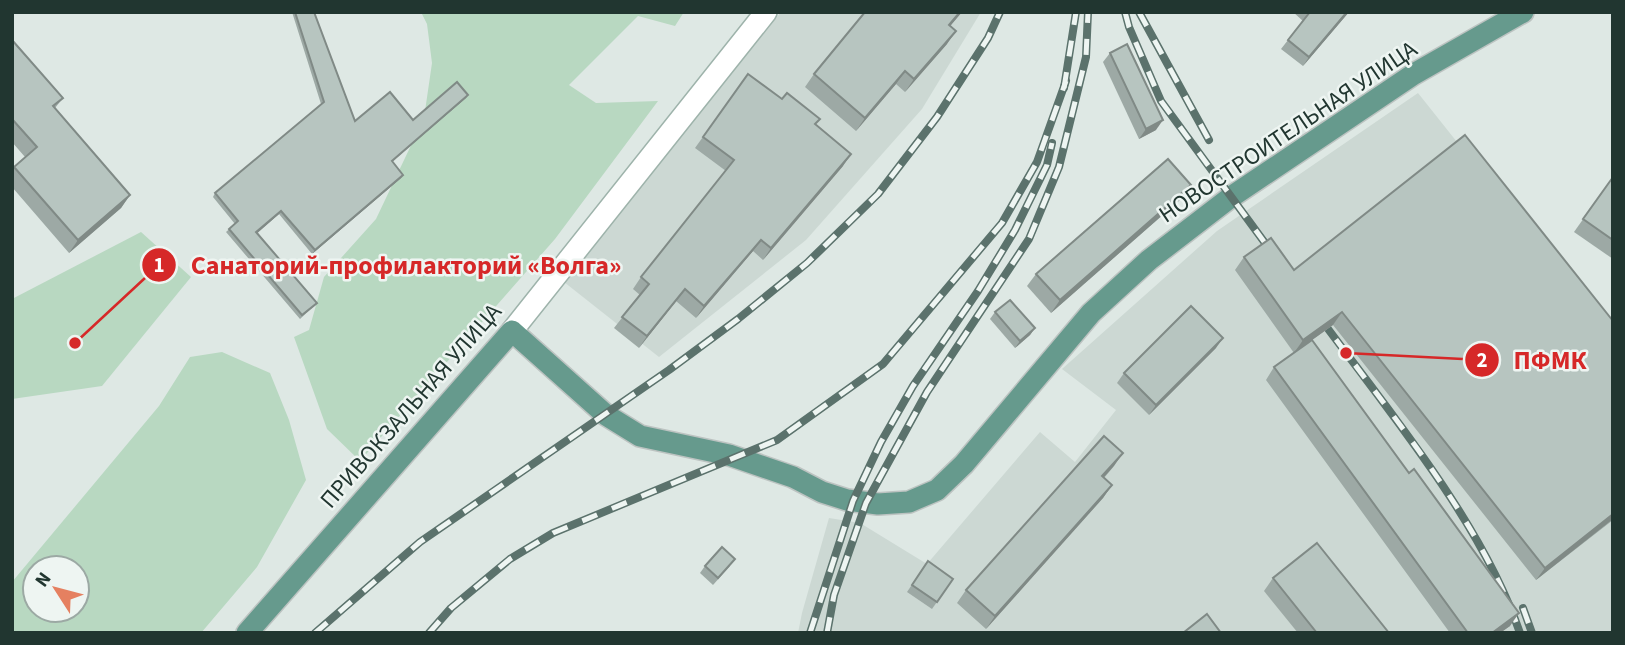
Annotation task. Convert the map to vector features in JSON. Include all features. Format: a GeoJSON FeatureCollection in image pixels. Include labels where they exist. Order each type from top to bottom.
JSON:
{"type":"FeatureCollection","features":[{"type":"Feature","properties":{"kind":"main road","name":"ПРИВОКЗАЛЬНАЯ УЛИЦА"},"geometry":{"type":"LineString","coordinates":[[247,633],[512,331],[766,12]]}},
{"type":"Feature","properties":{"kind":"main road","name":"НОВОСТРОИТЕЛЬНАЯ УЛИЦА"},"geometry":{"type":"LineString","coordinates":[[512,331],[606,415],[640,436],[729,455],[793,477],[822,492],[847,500],[878,505],[909,502],[937,490],[964,464],[1091,313],[1149,260],[1231,197],[1393,88],[1523,12]]}},
{"type":"Feature","properties":{"kind":"shaded area"},"geometry":{"type":"Polygon","coordinates":[[[781,12],[981,12],[922,109],[806,240],[659,357],[564,282],[781,12]]]}},
{"type":"Feature","properties":{"kind":"shaded area"},"geometry":{"type":"Polygon","coordinates":[[[1418,93],[1613,338],[1613,633],[798,633],[829,518],[860,523],[927,564],[1040,432],[1075,462],[1116,410],[1062,369],[1217,231],[1418,93]]]}},
{"type":"Feature","properties":{"kind":"green space"},"geometry":{"type":"Polygon","coordinates":[[[421,12],[684,12],[675,26],[638,16],[569,85],[596,103],[658,101],[555,239],[360,461],[327,429],[294,337],[309,330],[324,277],[376,219],[424,118],[432,63],[427,24],[421,12]]]}},
{"type":"Feature","properties":{"kind":"green space"},"geometry":{"type":"Polygon","coordinates":[[[141,232],[191,277],[102,386],[12,399],[12,299],[141,232]]]}},
{"type":"Feature","properties":{"kind":"green space"},"geometry":{"type":"Polygon","coordinates":[[[222,352],[270,373],[289,420],[306,480],[257,567],[201,633],[12,633],[12,582],[21,571],[21,624],[91,624],[91,554],[35,554],[159,406],[190,357],[222,352]]]}},
{"type":"Feature","properties":{"kind":"building"},"geometry":{"type":"Polygon","coordinates":[[[295,12],[314,12],[355,121],[390,92],[413,120],[457,82],[468,95],[392,161],[403,175],[315,250],[281,211],[256,232],[317,303],[302,315],[229,229],[238,221],[215,193],[324,102],[295,12]]]}},
{"type":"Feature","properties":{"kind":"building"},"geometry":{"type":"Polygon","coordinates":[[[865,12],[960,12],[949,25],[956,31],[914,79],[905,71],[865,118],[814,74],[865,12]]]}},
{"type":"Feature","properties":{"kind":"building"},"geometry":{"type":"Polygon","coordinates":[[[1310,12],[1347,12],[1309,57],[1288,40],[1310,12]]]}},
{"type":"Feature","properties":{"kind":"building"},"geometry":{"type":"Polygon","coordinates":[[[12,40],[63,98],[53,106],[130,195],[78,240],[14,167],[37,147],[12,119],[12,40]]]}},
{"type":"Feature","properties":{"kind":"building"},"geometry":{"type":"Polygon","coordinates":[[[1127,44],[1163,120],[1146,129],[1110,53],[1127,44]]]}},
{"type":"Feature","properties":{"kind":"building"},"geometry":{"type":"Polygon","coordinates":[[[748,74],[782,99],[787,93],[820,119],[815,124],[851,154],[771,248],[761,240],[704,306],[685,289],[647,336],[622,317],[649,284],[641,277],[734,160],[703,137],[748,74]]]}},
{"type":"Feature","properties":{"kind":"building"},"geometry":{"type":"Polygon","coordinates":[[[1465,135],[1613,321],[1613,514],[1545,568],[1342,312],[1303,340],[1244,257],[1271,238],[1294,270],[1465,135]]]}},
{"type":"Feature","properties":{"kind":"building"},"geometry":{"type":"Polygon","coordinates":[[[1168,159],[1191,185],[1060,300],[1036,274],[1168,159]]]}},
{"type":"Feature","properties":{"kind":"building"},"geometry":{"type":"Polygon","coordinates":[[[1613,177],[1613,240],[1583,219],[1613,177]]]}},
{"type":"Feature","properties":{"kind":"building"},"geometry":{"type":"Polygon","coordinates":[[[1010,300],[1035,328],[1020,341],[995,312],[1010,300]]]}},
{"type":"Feature","properties":{"kind":"building"},"geometry":{"type":"Polygon","coordinates":[[[1191,306],[1223,338],[1156,405],[1124,373],[1191,306]]]}},
{"type":"Feature","properties":{"kind":"building"},"geometry":{"type":"Polygon","coordinates":[[[1312,340],[1409,473],[1414,469],[1519,613],[1492,633],[1468,633],[1274,367],[1312,340]]]}},
{"type":"Feature","properties":{"kind":"building"},"geometry":{"type":"Polygon","coordinates":[[[1104,436],[1123,453],[1102,476],[1112,485],[995,616],[966,590],[1104,436]]]}},
{"type":"Feature","properties":{"kind":"building"},"geometry":{"type":"Polygon","coordinates":[[[1317,543],[1389,633],[1317,633],[1273,578],[1317,543]]]}},
{"type":"Feature","properties":{"kind":"building"},"geometry":{"type":"Polygon","coordinates":[[[722,547],[735,559],[718,578],[705,566],[722,547]]]}},
{"type":"Feature","properties":{"kind":"building"},"geometry":{"type":"Polygon","coordinates":[[[928,561],[953,579],[937,602],[912,585],[928,561]]]}},
{"type":"Feature","properties":{"kind":"building"},"geometry":{"type":"Polygon","coordinates":[[[1207,614],[1221,633],[1183,633],[1207,614]]]}},
{"type":"Feature","properties":{"kind":"railway"},"geometry":{"type":"LineString","coordinates":[[315,633],[420,542],[669,370],[807,263],[878,194],[937,117],[988,38],[1000,12]]}},
{"type":"Feature","properties":{"kind":"railway"},"geometry":{"type":"LineString","coordinates":[[1064,88],[1076,12]]}},
{"type":"Feature","properties":{"kind":"railway"},"geometry":{"type":"LineString","coordinates":[[827,633],[834,595],[866,503],[927,392],[1029,239],[1059,167],[1086,57],[1088,12]]}},
{"type":"Feature","properties":{"kind":"railway"},"geometry":{"type":"LineString","coordinates":[[1125,12],[1161,101],[1276,258]]}},
{"type":"Feature","properties":{"kind":"railway"},"geometry":{"type":"LineString","coordinates":[[1139,12],[1209,140]]}},
{"type":"Feature","properties":{"kind":"railway"},"geometry":{"type":"LineString","coordinates":[[429,633],[451,608],[510,559],[553,533],[777,440],[883,364],[1002,223],[1037,162],[1066,81]]}},
{"type":"Feature","properties":{"kind":"railway"},"geometry":{"type":"LineString","coordinates":[[810,633],[853,501],[881,442],[913,386],[978,291],[1015,230],[1047,165],[1052,143]]}},
{"type":"Feature","properties":{"kind":"railway"},"geometry":{"type":"LineString","coordinates":[[1317,314],[1402,428],[1457,508],[1482,549],[1520,633]]}},
{"type":"Feature","properties":{"kind":"railway"},"geometry":{"type":"LineString","coordinates":[[1523,608],[1532,633]]}},
{"type":"Feature","properties":{"kind":"place","name":"Санаторий-профилакторий «Волга»"},"geometry":{"type":"Point","coordinates":[75,343]}},
{"type":"Feature","properties":{"kind":"place","name":"ПФМК"},"geometry":{"type":"Point","coordinates":[1346,353]}}]}
